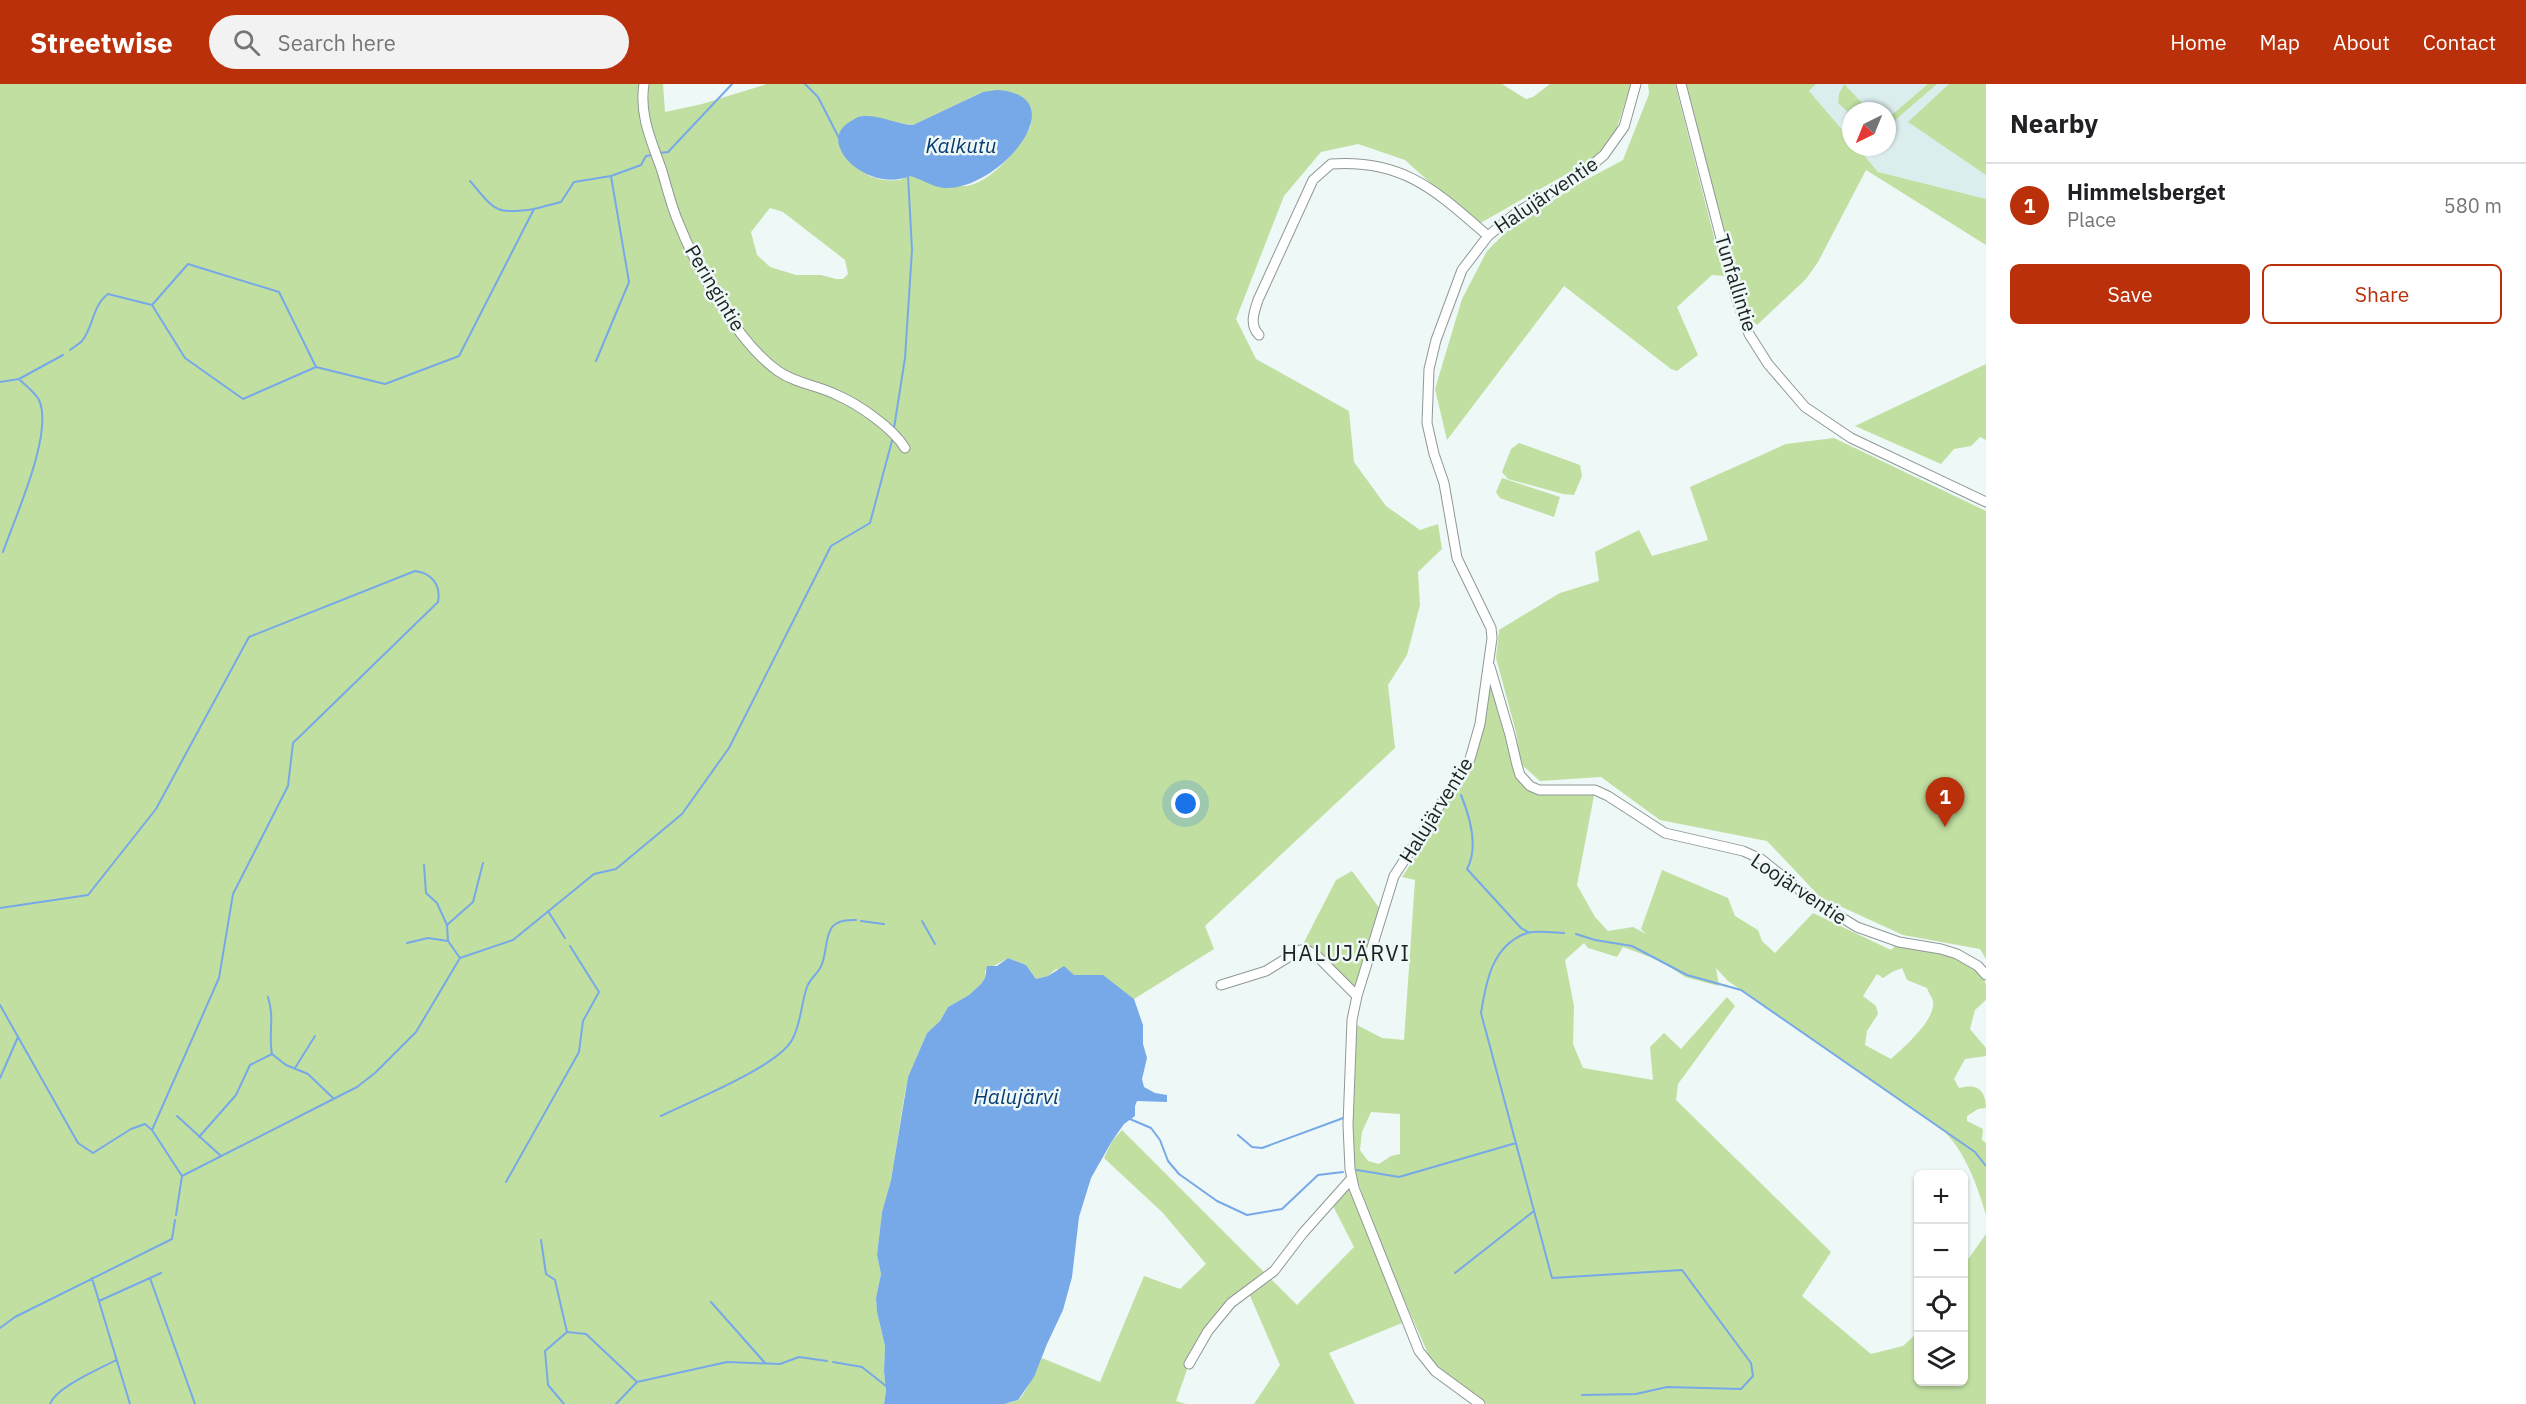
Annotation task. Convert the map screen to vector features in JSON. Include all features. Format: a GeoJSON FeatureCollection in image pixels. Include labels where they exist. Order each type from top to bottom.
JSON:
{"type":"FeatureCollection","features":[{"type":"Feature","properties":{"kind":"street","name":"Peringintie"},"geometry":{"type":"LineString","coordinates":[[644,84],[642,107],[646,127],[678,223],[689,248],[732,323],[777,371],[791,379],[837,394],[857,406],[900,440],[905,448]]}},
{"type":"Feature","properties":{"kind":"street","name":"Halujärventie"},"geometry":{"type":"LineString","coordinates":[[1480,1404],[1435,1371],[1419,1350],[1352,1178],[1348,1125],[1352,1020],[1357,996],[1394,876],[1470,759],[1480,724],[1489,664],[1491,628],[1457,558],[1444,483],[1427,423],[1426,395],[1436,340],[1462,270],[1488,236],[1516,213],[1584,172],[1604,155],[1624,127],[1635,84]]}},
{"type":"Feature","properties":{"kind":"street","name":"Tunfallintie"},"geometry":{"type":"LineString","coordinates":[[1681,84],[1737,300],[1749,334],[1767,364],[1805,407],[1851,438],[1986,502]]}},
{"type":"Feature","properties":{"kind":"street"},"geometry":{"type":"LineString","coordinates":[[1259,335],[1255,331],[1253,315],[1258,300],[1313,180],[1319,172],[1331,164],[1368,164],[1400,172],[1422,182],[1488,236]]}},
{"type":"Feature","properties":{"kind":"street","name":"Loojärventie"},"geometry":{"type":"LineString","coordinates":[[1489,664],[1520,775],[1530,786],[1539,790],[1595,790],[1665,833],[1743,851],[1761,859],[1811,899],[1857,927],[1899,942],[1958,954],[1978,966],[1986,975]]}},
{"type":"Feature","properties":{"kind":"street"},"geometry":{"type":"LineString","coordinates":[[1221,985],[1259,974],[1300,950],[1307,950],[1317,956],[1357,996]]}},
{"type":"Feature","properties":{"kind":"street"},"geometry":{"type":"LineString","coordinates":[[1189,1364],[1208,1331],[1227,1308],[1247,1289],[1275,1271],[1302,1233],[1352,1178]]}},
{"type":"Feature","properties":{"kind":"shaded area"},"geometry":{"type":"Polygon","coordinates":[[[1816,84],[1986,84],[1986,199],[1878,172],[1865,156],[1896,156],[1896,102],[1842,102],[1842,130],[1809,91],[1816,84]]]}},
{"type":"Feature","properties":{"kind":"green space"},"geometry":{"type":"Polygon","coordinates":[[[0,84],[663,84],[665,112],[702,104],[767,84],[1502,84],[1526,99],[1533,97],[1550,84],[1631,84],[1615,134],[1593,159],[1477,225],[1405,160],[1358,144],[1321,152],[1284,196],[1236,319],[1256,359],[1349,411],[1354,462],[1386,506],[1420,530],[1438,524],[1442,549],[1418,572],[1420,605],[1407,655],[1388,685],[1395,748],[1205,926],[1214,949],[1134,999],[1103,976],[1074,975],[1056,969],[1048,976],[1036,979],[1026,965],[1008,958],[985,971],[985,978],[981,984],[969,995],[948,1007],[940,1021],[927,1033],[908,1077],[891,1180],[882,1212],[877,1255],[881,1274],[876,1298],[877,1312],[885,1346],[884,1404],[0,1404],[0,84]],[[983,92],[913,125],[860,116],[840,149],[851,163],[872,177],[898,180],[910,176],[958,186],[975,184],[985,179],[1004,163],[1027,134],[1031,125],[983,92]],[[770,208],[751,232],[757,255],[770,267],[796,275],[821,275],[836,279],[843,279],[848,274],[845,260],[783,212],[770,208]]]}},
{"type":"Feature","properties":{"kind":"green space"},"geometry":{"type":"Polygon","coordinates":[[[1648,84],[1675,84],[1724,276],[1712,275],[1677,307],[1698,355],[1677,371],[1671,369],[1564,286],[1447,440],[1435,389],[1462,299],[1487,251],[1508,230],[1580,183],[1623,160],[1649,94],[1648,84]]]}},
{"type":"Feature","properties":{"kind":"green space"},"geometry":{"type":"Polygon","coordinates":[[[1685,84],[1816,84],[1809,91],[1842,130],[1842,156],[1865,156],[1878,172],[1986,199],[1986,245],[1866,170],[1818,262],[1806,279],[1757,325],[1748,315],[1685,84]]]}},
{"type":"Feature","properties":{"kind":"green space"},"geometry":{"type":"Polygon","coordinates":[[[1844,84],[1861,102],[1842,102],[1842,107],[1838,103],[1844,84]]]}},
{"type":"Feature","properties":{"kind":"green space"},"geometry":{"type":"Polygon","coordinates":[[[1928,84],[1937,84],[1896,119],[1896,111],[1928,84]]]}},
{"type":"Feature","properties":{"kind":"green space"},"geometry":{"type":"Polygon","coordinates":[[[1949,84],[1986,84],[1986,175],[1908,122],[1949,84]]]}},
{"type":"Feature","properties":{"kind":"green space"},"geometry":{"type":"Polygon","coordinates":[[[1986,364],[1986,440],[1980,437],[1971,446],[1954,449],[1941,464],[1855,426],[1986,364]]]}},
{"type":"Feature","properties":{"kind":"green space"},"geometry":{"type":"Polygon","coordinates":[[[1834,438],[1986,511],[1986,959],[1980,949],[1903,935],[1820,897],[1767,841],[1660,820],[1601,777],[1540,781],[1521,764],[1516,732],[1496,658],[1499,630],[1560,593],[1599,581],[1595,552],[1639,530],[1652,556],[1708,540],[1690,487],[1786,444],[1834,438]]]}},
{"type":"Feature","properties":{"kind":"green space"},"geometry":{"type":"Polygon","coordinates":[[[1519,443],[1580,465],[1582,476],[1574,495],[1508,479],[1502,472],[1511,449],[1519,443]]]}},
{"type":"Feature","properties":{"kind":"green space"},"geometry":{"type":"Polygon","coordinates":[[[1502,478],[1560,497],[1554,517],[1500,498],[1496,492],[1502,478]]]}},
{"type":"Feature","properties":{"kind":"green space"},"geometry":{"type":"Polygon","coordinates":[[[1489,664],[1517,765],[1530,786],[1595,790],[1577,885],[1595,917],[1608,931],[1633,927],[1646,934],[1641,929],[1662,870],[1728,898],[1735,916],[1758,930],[1762,941],[1775,953],[1813,913],[1891,950],[1895,946],[1947,955],[1972,966],[1981,975],[1986,985],[1986,1000],[1975,1010],[1970,1029],[1986,1048],[1986,1056],[1965,1059],[1954,1079],[1959,1088],[1971,1086],[1979,1089],[1986,1102],[1986,1108],[1978,1109],[1967,1116],[1967,1121],[1983,1129],[1982,1140],[1986,1143],[1986,1215],[1975,1181],[1964,1159],[1943,1130],[1728,981],[1716,968],[1719,986],[1685,977],[1661,961],[1623,947],[1617,957],[1588,948],[1584,943],[1565,960],[1574,1006],[1573,1044],[1583,1068],[1653,1080],[1650,1047],[1664,1033],[1681,1049],[1727,997],[1735,1006],[1678,1084],[1676,1100],[1831,1252],[1802,1296],[1871,1354],[1903,1346],[1914,1336],[1914,1386],[1968,1386],[1968,1259],[1986,1234],[1986,1404],[1487,1404],[1459,1386],[1431,1360],[1381,1248],[1356,1176],[1352,1136],[1355,1024],[1382,1038],[1404,1040],[1415,880],[1402,877],[1436,826],[1431,820],[1470,759],[1489,664]],[[1902,968],[1883,978],[1877,974],[1863,996],[1876,1006],[1878,1014],[1867,1031],[1865,1045],[1891,1059],[1918,1033],[1933,1008],[1933,1001],[1927,988],[1907,980],[1902,968]],[[1371,1112],[1362,1132],[1360,1150],[1368,1161],[1379,1164],[1391,1156],[1400,1154],[1400,1114],[1371,1112]]]}},
{"type":"Feature","properties":{"kind":"green space"},"geometry":{"type":"Polygon","coordinates":[[[1352,871],[1383,913],[1357,996],[1317,956],[1300,950],[1336,880],[1352,871]]]}},
{"type":"Feature","properties":{"kind":"green space"},"geometry":{"type":"Polygon","coordinates":[[[1122,1130],[1297,1305],[1354,1247],[1333,1206],[1350,1186],[1402,1323],[1329,1353],[1355,1404],[1254,1404],[1280,1365],[1247,1289],[1231,1303],[1189,1364],[1176,1401],[1186,1404],[1004,1404],[1021,1397],[1042,1358],[1100,1382],[1144,1276],[1180,1289],[1206,1264],[1163,1213],[1104,1158],[1112,1141],[1122,1130]]]}},
{"type":"Feature","properties":{"kind":"water","name":"Kalkutu"},"geometry":{"type":"Polygon","coordinates":[[[997,90],[1020,96],[1031,108],[1031,124],[1022,142],[1007,160],[987,175],[966,185],[944,188],[910,176],[894,180],[878,178],[850,163],[838,141],[841,130],[858,117],[876,117],[913,125],[983,92],[997,90]]]}},
{"type":"Feature","properties":{"kind":"water","name":"Halujärvi"},"geometry":{"type":"Polygon","coordinates":[[[1008,958],[1026,965],[1036,979],[1048,976],[1064,966],[1074,975],[1103,975],[1134,999],[1143,1025],[1143,1044],[1147,1058],[1142,1079],[1144,1087],[1155,1093],[1167,1095],[1167,1102],[1137,1101],[1135,1116],[1124,1124],[1091,1178],[1079,1217],[1072,1277],[1063,1310],[1034,1377],[1018,1400],[1004,1404],[884,1404],[885,1346],[877,1312],[876,1298],[881,1274],[877,1255],[882,1212],[891,1180],[908,1077],[927,1033],[940,1021],[948,1007],[969,995],[981,984],[985,978],[987,966],[997,966],[1008,958]]]}},
{"type":"Feature","properties":{"kind":"waterway"},"geometry":{"type":"LineString","coordinates":[[659,153],[668,152],[732,84]]}},
{"type":"Feature","properties":{"kind":"waterway"},"geometry":{"type":"LineString","coordinates":[[805,84],[818,97],[839,138]]}},
{"type":"Feature","properties":{"kind":"waterway"},"geometry":{"type":"LineString","coordinates":[[70,350],[82,341],[99,304],[108,294],[152,305],[185,358],[243,399],[316,367],[385,384],[459,356],[534,209],[561,202],[574,182],[611,176],[641,165],[646,156],[652,155]]}},
{"type":"Feature","properties":{"kind":"waterway"},"geometry":{"type":"LineString","coordinates":[[894,428],[905,358],[912,250],[908,175]]}},
{"type":"Feature","properties":{"kind":"waterway"},"geometry":{"type":"LineString","coordinates":[[596,361],[629,282],[611,176]]}},
{"type":"Feature","properties":{"kind":"waterway"},"geometry":{"type":"LineString","coordinates":[[470,181],[496,208],[511,211],[534,209]]}},
{"type":"Feature","properties":{"kind":"waterway"},"geometry":{"type":"LineString","coordinates":[[152,305],[188,264],[279,292],[316,367]]}},
{"type":"Feature","properties":{"kind":"waterway"},"geometry":{"type":"LineString","coordinates":[[0,382],[19,379],[63,355]]}},
{"type":"Feature","properties":{"kind":"waterway"},"geometry":{"type":"LineString","coordinates":[[3,552],[24,497],[41,433],[42,415],[39,400],[19,379]]}},
{"type":"Feature","properties":{"kind":"waterway"},"geometry":{"type":"LineString","coordinates":[[176,1215],[182,1176],[357,1087],[375,1073],[416,1032],[460,958],[513,940],[594,874],[616,869],[682,814],[729,748],[831,546],[870,523],[893,437]]}},
{"type":"Feature","properties":{"kind":"waterway"},"geometry":{"type":"LineString","coordinates":[[0,908],[88,895],[156,809],[249,637],[415,571],[431,577],[437,585],[438,602],[293,743],[288,786],[233,894],[219,978],[152,1130]]}},
{"type":"Feature","properties":{"kind":"waterway"},"geometry":{"type":"LineString","coordinates":[[1461,795],[1470,822],[1473,842],[1471,860],[1467,869],[1521,928],[1528,932]]}},
{"type":"Feature","properties":{"kind":"waterway"},"geometry":{"type":"LineString","coordinates":[[447,925],[473,902],[483,863]]}},
{"type":"Feature","properties":{"kind":"waterway"},"geometry":{"type":"LineString","coordinates":[[424,865],[426,893],[437,903],[447,925],[448,941],[460,958]]}},
{"type":"Feature","properties":{"kind":"waterway"},"geometry":{"type":"LineString","coordinates":[[548,911],[565,938]]}},
{"type":"Feature","properties":{"kind":"waterway"},"geometry":{"type":"LineString","coordinates":[[661,1116],[752,1072],[783,1050],[795,1034],[807,987],[822,964],[832,927],[845,920],[856,920]]}},
{"type":"Feature","properties":{"kind":"waterway"},"geometry":{"type":"LineString","coordinates":[[861,921],[884,924]]}},
{"type":"Feature","properties":{"kind":"waterway"},"geometry":{"type":"LineString","coordinates":[[922,921],[935,944]]}},
{"type":"Feature","properties":{"kind":"waterway"},"geometry":{"type":"LineString","coordinates":[[1564,933],[1531,932],[1506,946],[1498,955],[1493,966],[1485,989],[1481,1013],[1552,1278],[1682,1270],[1751,1363],[1753,1376],[1741,1389],[1667,1387],[1636,1394],[1582,1395]]}},
{"type":"Feature","properties":{"kind":"waterway"},"geometry":{"type":"LineString","coordinates":[[1576,934],[1595,940],[1632,946],[1687,975],[1741,990],[1975,1152],[1986,1166]]}},
{"type":"Feature","properties":{"kind":"waterway"},"geometry":{"type":"LineString","coordinates":[[407,943],[428,938],[448,941]]}},
{"type":"Feature","properties":{"kind":"waterway"},"geometry":{"type":"LineString","coordinates":[[506,1182],[579,1052],[583,1021],[599,992],[570,946]]}},
{"type":"Feature","properties":{"kind":"waterway"},"geometry":{"type":"LineString","coordinates":[[268,997],[271,1012],[272,1054],[286,1065],[308,1074],[334,1099]]}},
{"type":"Feature","properties":{"kind":"waterway"},"geometry":{"type":"LineString","coordinates":[[0,1005],[78,1143],[93,1153],[131,1129],[145,1124],[152,1130],[182,1176]]}},
{"type":"Feature","properties":{"kind":"waterway"},"geometry":{"type":"LineString","coordinates":[[295,1068],[315,1036]]}},
{"type":"Feature","properties":{"kind":"waterway"},"geometry":{"type":"LineString","coordinates":[[0,1078],[18,1037]]}},
{"type":"Feature","properties":{"kind":"waterway"},"geometry":{"type":"LineString","coordinates":[[199,1137],[236,1095],[250,1065],[272,1054]]}},
{"type":"Feature","properties":{"kind":"waterway"},"geometry":{"type":"LineString","coordinates":[[177,1116],[221,1156]]}},
{"type":"Feature","properties":{"kind":"waterway"},"geometry":{"type":"LineString","coordinates":[[1238,1135],[1252,1147],[1262,1148],[1346,1117]]}},
{"type":"Feature","properties":{"kind":"waterway"},"geometry":{"type":"LineString","coordinates":[[1130,1119],[1151,1128],[1160,1140],[1168,1161],[1179,1174],[1217,1201],[1247,1215],[1282,1209],[1318,1175],[1343,1172]]}},
{"type":"Feature","properties":{"kind":"waterway"},"geometry":{"type":"LineString","coordinates":[[1357,1170],[1399,1177],[1516,1143]]}},
{"type":"Feature","properties":{"kind":"waterway"},"geometry":{"type":"LineString","coordinates":[[1455,1273],[1534,1211]]}},
{"type":"Feature","properties":{"kind":"waterway"},"geometry":{"type":"LineString","coordinates":[[0,1328],[15,1317],[172,1239],[175,1220]]}},
{"type":"Feature","properties":{"kind":"waterway"},"geometry":{"type":"LineString","coordinates":[[541,1240],[546,1274],[555,1280],[567,1332]]}},
{"type":"Feature","properties":{"kind":"waterway"},"geometry":{"type":"LineString","coordinates":[[99,1301],[161,1273]]}},
{"type":"Feature","properties":{"kind":"waterway"},"geometry":{"type":"LineString","coordinates":[[92,1278],[130,1404]]}},
{"type":"Feature","properties":{"kind":"waterway"},"geometry":{"type":"LineString","coordinates":[[150,1278],[195,1404]]}},
{"type":"Feature","properties":{"kind":"waterway"},"geometry":{"type":"LineString","coordinates":[[711,1302],[765,1363]]}},
{"type":"Feature","properties":{"kind":"waterway"},"geometry":{"type":"LineString","coordinates":[[564,1404],[548,1385],[545,1351],[567,1332],[586,1334],[637,1382]]}},
{"type":"Feature","properties":{"kind":"waterway"},"geometry":{"type":"LineString","coordinates":[[616,1404],[637,1382],[727,1362],[780,1364],[799,1357],[827,1361]]}},
{"type":"Feature","properties":{"kind":"waterway"},"geometry":{"type":"LineString","coordinates":[[50,1404],[69,1385],[116,1360]]}},
{"type":"Feature","properties":{"kind":"waterway"},"geometry":{"type":"LineString","coordinates":[[833,1362],[862,1367],[886,1386]]}},
{"type":"Feature","properties":{"kind":"place","name":"Himmelsberget"},"geometry":{"type":"Point","coordinates":[1945,827]}},
{"type":"Feature","properties":{"kind":"district","name":"HALUJÄRVI"},"geometry":{"type":"Point","coordinates":[1346,953]}}]}
